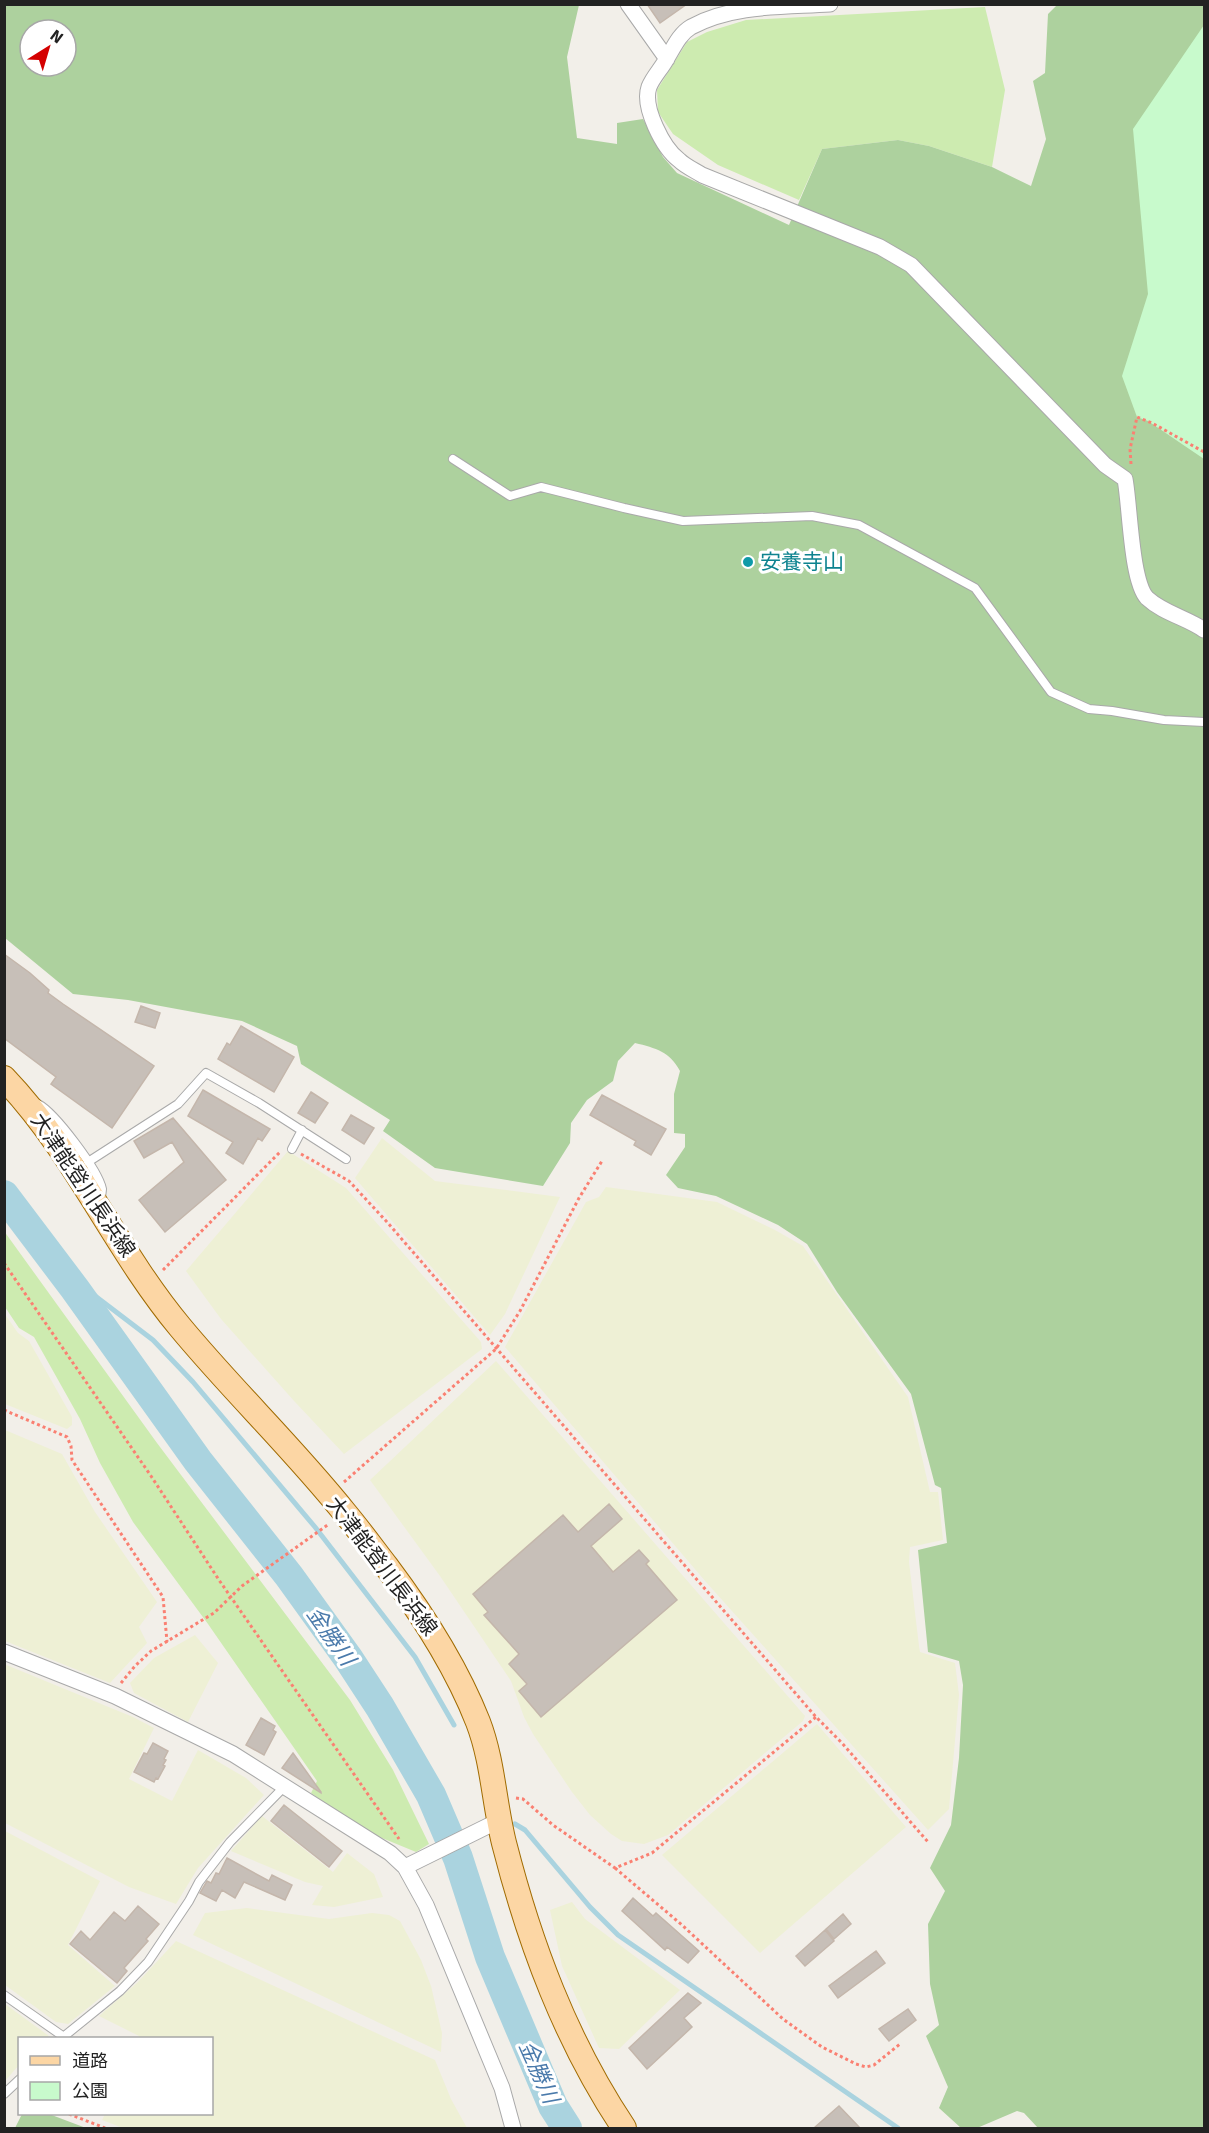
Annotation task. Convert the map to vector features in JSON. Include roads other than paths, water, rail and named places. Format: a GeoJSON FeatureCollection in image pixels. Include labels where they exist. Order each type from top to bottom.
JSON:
{"type":"FeatureCollection","features":[{"type":"Feature","properties":{"kind":"main road","name":"大津能登川長浜線"},"geometry":{"type":"LineString","coordinates":[[12,1086],[39,1117],[149,1284],[179,1325],[330,1494],[417,1608],[444,1650],[478,1722],[490,1760],[495,1795],[493,1823],[537,1955],[560,2011],[597,2089],[618,2124]]}},
{"type":"Feature","properties":{"kind":"street"},"geometry":{"type":"LineString","coordinates":[[628,4],[667,59]]}},
{"type":"Feature","properties":{"kind":"street"},"geometry":{"type":"LineString","coordinates":[[830,4],[763,8],[719,16],[689,28],[673,46],[649,87],[647,102],[650,116],[668,150],[702,175],[880,247],[910,265],[1105,465],[1125,479],[1134,564],[1146,597],[1204,630]]}},
{"type":"Feature","properties":{"kind":"street"},"geometry":{"type":"LineString","coordinates":[[4,1652],[112,1695],[233,1754],[390,1853],[405,1867],[426,1905],[493,2066],[502,2088],[513,2128]]}},
{"type":"Feature","properties":{"kind":"street"},"geometry":{"type":"LineString","coordinates":[[405,1867],[493,1823]]}},
{"type":"Feature","properties":{"kind":"lane"},"geometry":{"type":"LineString","coordinates":[[453,459],[510,496],[541,487],[683,520],[812,516],[859,525],[975,588],[1051,692],[1089,709],[1164,720],[1204,722]]}},
{"type":"Feature","properties":{"kind":"lane"},"geometry":{"type":"LineString","coordinates":[[88,1162],[178,1104],[206,1073],[259,1103],[346,1159]]}},
{"type":"Feature","properties":{"kind":"lane"},"geometry":{"type":"LineString","coordinates":[[12,1086],[44,1107],[63,1127],[88,1162],[102,1189],[99,1209]]}},
{"type":"Feature","properties":{"kind":"lane"},"geometry":{"type":"LineString","coordinates":[[292,1149],[302,1130]]}},
{"type":"Feature","properties":{"kind":"lane"},"geometry":{"type":"LineString","coordinates":[[64,2037],[120,1991],[148,1962],[183,1911],[199,1882],[230,1842],[285,1786]]}},
{"type":"Feature","properties":{"kind":"lane"},"geometry":{"type":"LineString","coordinates":[[4,1995],[62,2037]]}},
{"type":"Feature","properties":{"kind":"lane"},"geometry":{"type":"LineString","coordinates":[[4,2094],[18,2081]]}},
{"type":"Feature","properties":{"kind":"waterway","name":"金勝川"},"geometry":{"type":"LineString","coordinates":[[4,1195],[75,1289],[198,1461],[289,1576],[380,1707],[431,1795],[458,1858],[490,1957],[553,2106],[567,2128]]}},
{"type":"Feature","properties":{"kind":"waterway"},"geometry":{"type":"LineString","coordinates":[[61,1270],[153,1340],[193,1382],[315,1527],[415,1657],[454,1725]]}},
{"type":"Feature","properties":{"kind":"waterway"},"geometry":{"type":"LineString","coordinates":[[515,1824],[525,1830],[590,1907],[618,1935],[898,2128]]}},
{"type":"Feature","properties":{"kind":"place","name":"安養寺山"},"geometry":{"type":"Point","coordinates":[748,562]}}]}
